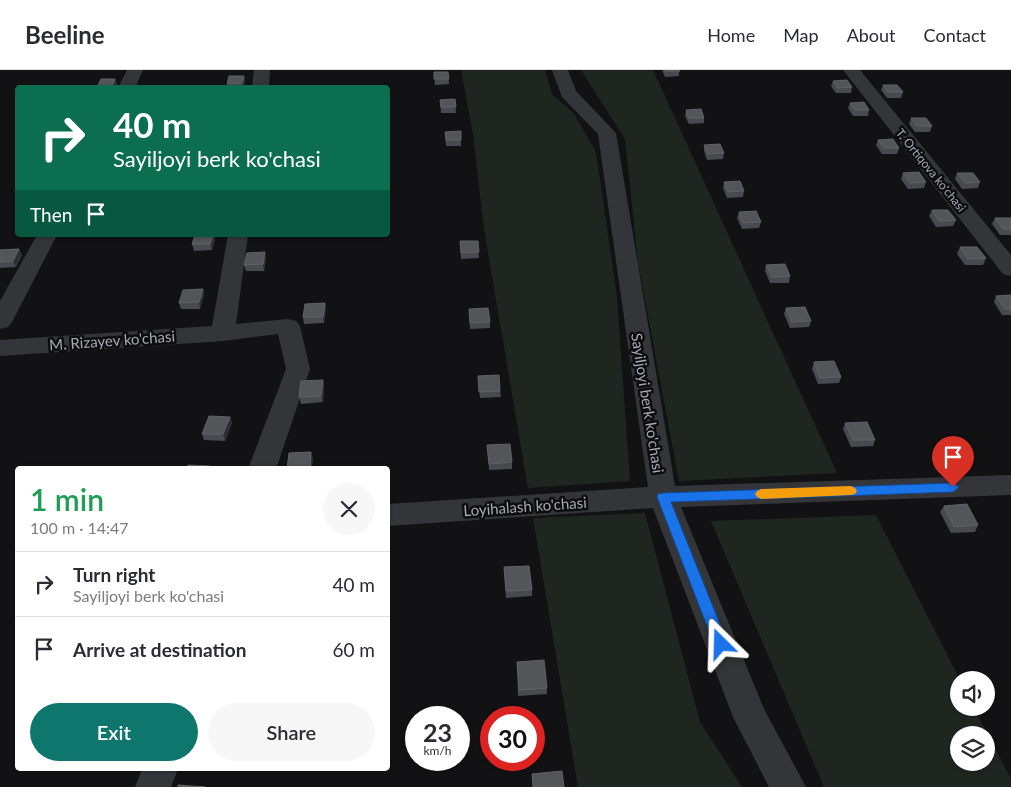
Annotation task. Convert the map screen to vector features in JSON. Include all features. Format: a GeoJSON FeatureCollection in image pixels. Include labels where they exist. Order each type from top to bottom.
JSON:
{"type":"FeatureCollection","features":[{"type":"Feature","properties":{"kind":"street"},"geometry":{"type":"LineString","coordinates":[[128,85],[135,70]]}},
{"type":"Feature","properties":{"kind":"street"},"geometry":{"type":"LineString","coordinates":[[260,85],[262,70]]}},
{"type":"Feature","properties":{"kind":"street","name":"Sayiljoyi berk ko'chasi"},"geometry":{"type":"LineString","coordinates":[[560,70],[568,93],[607,133],[663,497],[750,717],[788,787]]}},
{"type":"Feature","properties":{"kind":"street","name":"T. Ortiqova ko'chasi"},"geometry":{"type":"LineString","coordinates":[[851,70],[1011,269]]}},
{"type":"Feature","properties":{"kind":"street"},"geometry":{"type":"LineString","coordinates":[[0,322],[46,237]]}},
{"type":"Feature","properties":{"kind":"street"},"geometry":{"type":"LineString","coordinates":[[238,237],[223,333],[288,326],[298,369],[263,466]]}},
{"type":"Feature","properties":{"kind":"street","name":"M. Rizayev ko'chasi"},"geometry":{"type":"LineString","coordinates":[[0,348],[223,333]]}},
{"type":"Feature","properties":{"kind":"street"},"geometry":{"type":"LineString","coordinates":[[663,497],[1011,485]]}},
{"type":"Feature","properties":{"kind":"street","name":"Loyihalash ko'chasi"},"geometry":{"type":"LineString","coordinates":[[390,515],[663,497]]}},
{"type":"Feature","properties":{"kind":"street"},"geometry":{"type":"LineString","coordinates":[[153,787],[159,771]]}},
{"type":"Feature","properties":{"kind":"shaded area"},"geometry":{"type":"Polygon","coordinates":[[[461,70],[545,70],[552,94],[574,114],[596,152],[617,297],[630,481],[528,488],[484,229],[473,134],[461,70]]]}},
{"type":"Feature","properties":{"kind":"shaded area"},"geometry":{"type":"Polygon","coordinates":[[[581,70],[653,70],[837,473],[679,481],[638,262],[625,139],[581,70]]]}},
{"type":"Feature","properties":{"kind":"shaded area"},"geometry":{"type":"Polygon","coordinates":[[[645,513],[700,722],[742,787],[578,787],[533,518],[645,513]]]}},
{"type":"Feature","properties":{"kind":"shaded area"},"geometry":{"type":"Polygon","coordinates":[[[876,515],[955,671],[950,671],[950,716],[978,716],[983,726],[950,726],[950,771],[995,771],[995,748],[1011,779],[1011,787],[824,787],[711,521],[876,515]]]}},
{"type":"Feature","properties":{"kind":"building"},"geometry":{"type":"Polygon","coordinates":[[[434,72],[448,72],[449,79],[434,79],[434,72]]]}},
{"type":"Feature","properties":{"kind":"building"},"geometry":{"type":"Polygon","coordinates":[[[229,76],[244,76],[242,83],[227,84],[229,76]]]}},
{"type":"Feature","properties":{"kind":"building"},"geometry":{"type":"Polygon","coordinates":[[[101,79],[115,79],[112,85],[98,85],[101,79]]]}},
{"type":"Feature","properties":{"kind":"building"},"geometry":{"type":"Polygon","coordinates":[[[847,80],[852,87],[838,88],[833,81],[847,80]]]}},
{"type":"Feature","properties":{"kind":"building"},"geometry":{"type":"Polygon","coordinates":[[[883,85],[897,85],[903,92],[888,92],[883,85]]]}},
{"type":"Feature","properties":{"kind":"building"},"geometry":{"type":"Polygon","coordinates":[[[455,99],[456,107],[441,107],[440,100],[455,99]]]}},
{"type":"Feature","properties":{"kind":"building"},"geometry":{"type":"Polygon","coordinates":[[[864,102],[869,110],[855,110],[850,103],[864,102]]]}},
{"type":"Feature","properties":{"kind":"building"},"geometry":{"type":"Polygon","coordinates":[[[701,109],[704,118],[689,118],[686,110],[701,109]]]}},
{"type":"Feature","properties":{"kind":"building"},"geometry":{"type":"Polygon","coordinates":[[[911,118],[926,118],[932,126],[917,126],[911,118]]]}},
{"type":"Feature","properties":{"kind":"building"},"geometry":{"type":"Polygon","coordinates":[[[461,131],[461,140],[446,140],[445,132],[461,131]]]}},
{"type":"Feature","properties":{"kind":"building"},"geometry":{"type":"Polygon","coordinates":[[[893,139],[899,148],[884,148],[878,140],[893,139]]]}},
{"type":"Feature","properties":{"kind":"building"},"geometry":{"type":"Polygon","coordinates":[[[720,144],[724,153],[708,154],[704,145],[720,144]]]}},
{"type":"Feature","properties":{"kind":"building"},"geometry":{"type":"Polygon","coordinates":[[[919,172],[926,182],[910,183],[903,173],[919,172]]]}},
{"type":"Feature","properties":{"kind":"building"},"geometry":{"type":"Polygon","coordinates":[[[957,173],[973,173],[980,182],[965,183],[957,173]]]}},
{"type":"Feature","properties":{"kind":"building"},"geometry":{"type":"Polygon","coordinates":[[[740,181],[744,191],[728,192],[724,182],[740,181]]]}},
{"type":"Feature","properties":{"kind":"building"},"geometry":{"type":"Polygon","coordinates":[[[932,210],[948,210],[956,220],[939,221],[932,210]]]}},
{"type":"Feature","properties":{"kind":"building"},"geometry":{"type":"Polygon","coordinates":[[[756,211],[761,222],[743,223],[739,212],[756,211]]]}},
{"type":"Feature","properties":{"kind":"building"},"geometry":{"type":"Polygon","coordinates":[[[995,218],[1011,218],[1011,229],[1003,229],[995,218]]]}},
{"type":"Feature","properties":{"kind":"building"},"geometry":{"type":"Polygon","coordinates":[[[194,237],[212,237],[210,244],[192,244],[194,237]]]}},
{"type":"Feature","properties":{"kind":"building"},"geometry":{"type":"Polygon","coordinates":[[[460,241],[478,241],[479,252],[461,253],[460,241]]]}},
{"type":"Feature","properties":{"kind":"building"},"geometry":{"type":"Polygon","coordinates":[[[960,247],[977,247],[986,258],[968,259],[960,247]]]}},
{"type":"Feature","properties":{"kind":"building"},"geometry":{"type":"Polygon","coordinates":[[[19,249],[13,261],[0,262],[0,250],[19,249]]]}},
{"type":"Feature","properties":{"kind":"building"},"geometry":{"type":"Polygon","coordinates":[[[265,252],[263,264],[244,265],[247,253],[265,252]]]}},
{"type":"Feature","properties":{"kind":"building"},"geometry":{"type":"Polygon","coordinates":[[[785,264],[790,276],[772,277],[766,265],[785,264]]]}},
{"type":"Feature","properties":{"kind":"building"},"geometry":{"type":"Polygon","coordinates":[[[203,289],[199,302],[179,303],[183,290],[203,289]]]}},
{"type":"Feature","properties":{"kind":"building"},"geometry":{"type":"Polygon","coordinates":[[[1011,295],[1011,309],[1005,309],[996,296],[1011,295]]]}},
{"type":"Feature","properties":{"kind":"building"},"geometry":{"type":"Polygon","coordinates":[[[325,303],[323,317],[303,317],[305,304],[325,303]]]}},
{"type":"Feature","properties":{"kind":"building"},"geometry":{"type":"Polygon","coordinates":[[[805,307],[811,321],[792,322],[786,308],[805,307]]]}},
{"type":"Feature","properties":{"kind":"building"},"geometry":{"type":"Polygon","coordinates":[[[488,308],[490,322],[470,323],[469,309],[488,308]]]}},
{"type":"Feature","properties":{"kind":"building"},"geometry":{"type":"Polygon","coordinates":[[[834,361],[841,377],[820,378],[814,362],[834,361]]]}},
{"type":"Feature","properties":{"kind":"building"},"geometry":{"type":"Polygon","coordinates":[[[499,375],[500,391],[479,392],[478,376],[499,375]]]}},
{"type":"Feature","properties":{"kind":"building"},"geometry":{"type":"Polygon","coordinates":[[[323,380],[321,396],[299,397],[301,381],[323,380]]]}},
{"type":"Feature","properties":{"kind":"building"},"geometry":{"type":"Polygon","coordinates":[[[209,416],[230,417],[223,434],[202,434],[209,416]]]}},
{"type":"Feature","properties":{"kind":"building"},"geometry":{"type":"Polygon","coordinates":[[[867,422],[875,440],[853,440],[845,423],[867,422]]]}},
{"type":"Feature","properties":{"kind":"building"},"geometry":{"type":"Polygon","coordinates":[[[510,444],[512,462],[489,464],[487,445],[510,444]]]}},
{"type":"Feature","properties":{"kind":"building"},"geometry":{"type":"Polygon","coordinates":[[[311,452],[310,466],[287,466],[289,453],[311,452]]]}},
{"type":"Feature","properties":{"kind":"building"},"geometry":{"type":"Polygon","coordinates":[[[967,504],[978,525],[954,527],[944,506],[967,504]]]}},
{"type":"Feature","properties":{"kind":"building"},"geometry":{"type":"Polygon","coordinates":[[[529,566],[532,590],[506,591],[504,567],[529,566]]]}},
{"type":"Feature","properties":{"kind":"building"},"geometry":{"type":"Polygon","coordinates":[[[544,660],[547,688],[519,690],[517,662],[544,660]]]}},
{"type":"Feature","properties":{"kind":"building"},"geometry":{"type":"Polygon","coordinates":[[[562,771],[564,787],[533,787],[532,774],[562,771]]]}},
{"type":"Feature","properties":{"kind":"building"},"geometry":{"type":"Polygon","coordinates":[[[178,785],[205,787],[178,787],[178,785]]]}},
{"type":"Feature","properties":{"kind":"slow traffic"},"geometry":{"type":"LineString","coordinates":[[761,494],[851,491]]}},
{"type":"Feature","properties":{"kind":"route"},"geometry":{"type":"LineString","coordinates":[[721,644],[663,497],[953,487]]}}]}
